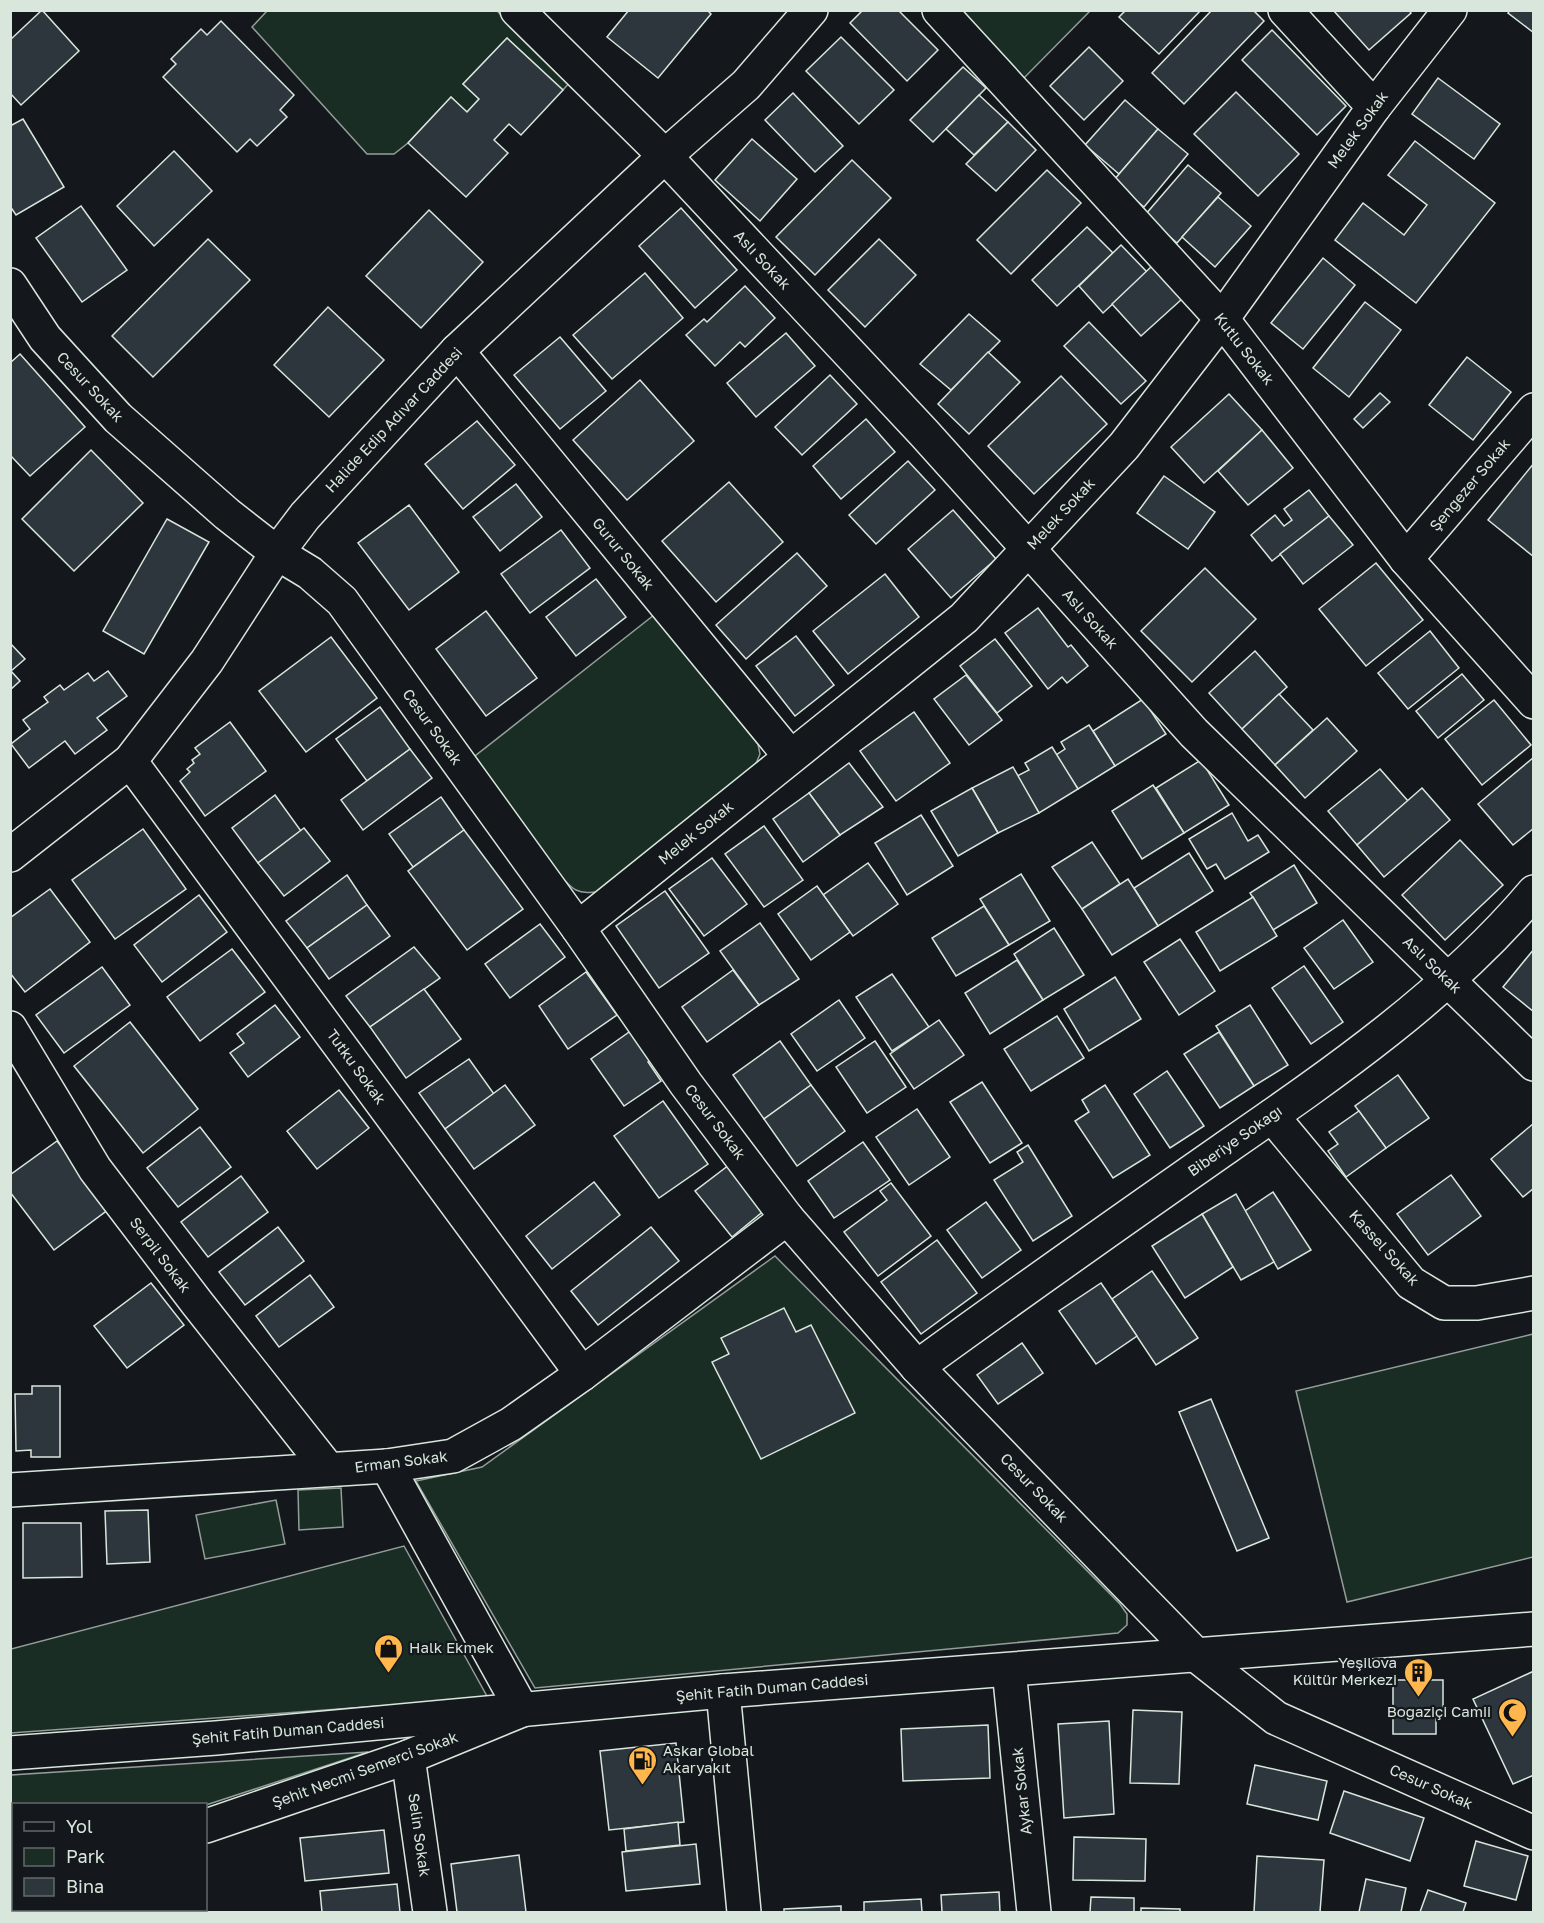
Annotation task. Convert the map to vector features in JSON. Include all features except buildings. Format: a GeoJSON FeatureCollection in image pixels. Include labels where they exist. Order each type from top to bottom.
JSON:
{"type":"FeatureCollection","features":[{"type":"Feature","properties":{"kind":"street","name":"Aslı Sokak"},"geometry":{"type":"LineString","coordinates":[[517,10],[665,156],[924,433],[1194,733],[1533,1064]]}},
{"type":"Feature","properties":{"kind":"street","name":"Halide Edip Adıvar Caddesi"},"geometry":{"type":"LineString","coordinates":[[10,855],[130,761],[207,661],[277,553],[305,516],[457,351],[665,156],[746,85],[812,10]]}},
{"type":"Feature","properties":{"kind":"street","name":"Kutlu Sokak"},"geometry":{"type":"LineString","coordinates":[[939,10],[1222,320],[1406,559],[1533,702]]}},
{"type":"Feature","properties":{"kind":"street"},"geometry":{"type":"LineString","coordinates":[[1285,10],[1374,107]]}},
{"type":"Feature","properties":{"kind":"street","name":"Melek Sokak"},"geometry":{"type":"LineString","coordinates":[[578,928],[964,618],[1124,446],[1222,320],[1374,107],[1450,10]]}},
{"type":"Feature","properties":{"kind":"street","name":"Cesur Sokak"},"geometry":{"type":"LineString","coordinates":[[10,285],[45,338],[118,418],[227,514],[277,553],[310,573],[342,602],[578,928],[686,1084],[787,1218],[917,1367],[1196,1655],[1276,1718],[1533,1833]]}},
{"type":"Feature","properties":{"kind":"street","name":"Gurur Sokak"},"geometry":{"type":"LineString","coordinates":[[457,351],[790,756]]}},
{"type":"Feature","properties":{"kind":"street","name":"Şengezer Sokak"},"geometry":{"type":"LineString","coordinates":[[1406,559],[1533,410]]}},
{"type":"Feature","properties":{"kind":"street","name":"Tutku Sokak"},"geometry":{"type":"LineString","coordinates":[[130,761],[582,1374]]}},
{"type":"Feature","properties":{"kind":"street","name":"Biberiye Sokağı"},"geometry":{"type":"LineString","coordinates":[[917,1367],[1052,1269],[1272,1116],[1413,1011],[1448,981],[1533,892]]}},
{"type":"Feature","properties":{"kind":"street","name":"Serpil Sokak"},"geometry":{"type":"LineString","coordinates":[[10,1028],[95,1169],[328,1469]]}},
{"type":"Feature","properties":{"kind":"street","name":"Kassel Sokak"},"geometry":{"type":"LineString","coordinates":[[1272,1116],[1411,1283],[1444,1303],[1477,1303],[1533,1293]]}},
{"type":"Feature","properties":{"kind":"street","name":"Erman Sokak"},"geometry":{"type":"LineString","coordinates":[[10,1490],[387,1466],[453,1456],[511,1424],[582,1374],[787,1218]]}},
{"type":"Feature","properties":{"kind":"street"},"geometry":{"type":"LineString","coordinates":[[387,1466],[522,1710]]}},
{"type":"Feature","properties":{"kind":"street","name":"Şehit Fatih Duman Caddesi"},"geometry":{"type":"LineString","coordinates":[[10,1753],[205,1739],[723,1691],[1533,1629]]}},
{"type":"Feature","properties":{"kind":"street","name":"Aykar Sokak"},"geometry":{"type":"LineString","coordinates":[[1009,1670],[1034,1912]]}},
{"type":"Feature","properties":{"kind":"street"},"geometry":{"type":"LineString","coordinates":[[723,1691],[744,1912]]}},
{"type":"Feature","properties":{"kind":"street","name":"Şehit Necmi Semerci Sokak"},"geometry":{"type":"LineString","coordinates":[[207,1826],[408,1757],[522,1710]]}},
{"type":"Feature","properties":{"kind":"street","name":"Selin Sokak"},"geometry":{"type":"LineString","coordinates":[[408,1757],[430,1912]]}},
{"type":"Feature","properties":{"kind":"green space"},"geometry":{"type":"Polygon","coordinates":[[[267,11],[497,11],[571,81],[563,90],[507,38],[463,84],[479,99],[467,112],[451,97],[408,143],[394,154],[367,154],[252,27],[267,11]]]}},
{"type":"Feature","properties":{"kind":"green space"},"geometry":{"type":"Polygon","coordinates":[[[962,11],[1090,11],[1023,79],[962,11]]]}},
{"type":"Feature","properties":{"kind":"green space"},"geometry":{"type":"Polygon","coordinates":[[[654,615],[758,744],[760,754],[755,766],[603,891],[579,891],[567,883],[540,850],[475,756],[654,615]]]}},
{"type":"Feature","properties":{"kind":"green space"},"geometry":{"type":"Polygon","coordinates":[[[775,1256],[1120,1604],[1127,1614],[1127,1625],[1118,1633],[535,1688],[416,1481],[482,1467],[775,1256]]]}},
{"type":"Feature","properties":{"kind":"green space"},"geometry":{"type":"Polygon","coordinates":[[[1533,1334],[1533,1557],[1347,1602],[1296,1391],[1533,1334]]]}},
{"type":"Feature","properties":{"kind":"green space"},"geometry":{"type":"Polygon","coordinates":[[[341,1488],[343,1527],[299,1530],[298,1490],[341,1488]]]}},
{"type":"Feature","properties":{"kind":"green space"},"geometry":{"type":"Polygon","coordinates":[[[276,1500],[285,1544],[205,1559],[196,1515],[276,1500]]]}},
{"type":"Feature","properties":{"kind":"green space"},"geometry":{"type":"Polygon","coordinates":[[[404,1546],[488,1698],[11,1733],[11,1649],[404,1546]]]}},
{"type":"Feature","properties":{"kind":"green space"},"geometry":{"type":"Polygon","coordinates":[[[368,1752],[207,1805],[12,1803],[11,1868],[11,1775],[368,1752]]]}},
{"type":"Feature","properties":{"kind":"place","name":"Halk Ekmek"},"geometry":{"type":"Point","coordinates":[388,1674]}},
{"type":"Feature","properties":{"kind":"place","name":"Yeşilova Kültür Merkezi"},"geometry":{"type":"Point","coordinates":[1418,1698]}},
{"type":"Feature","properties":{"kind":"place","name":"Boğaziçi Camii"},"geometry":{"type":"Point","coordinates":[1512,1738]}},
{"type":"Feature","properties":{"kind":"place","name":"Askar Global Akaryakıt"},"geometry":{"type":"Point","coordinates":[642,1786]}}]}
